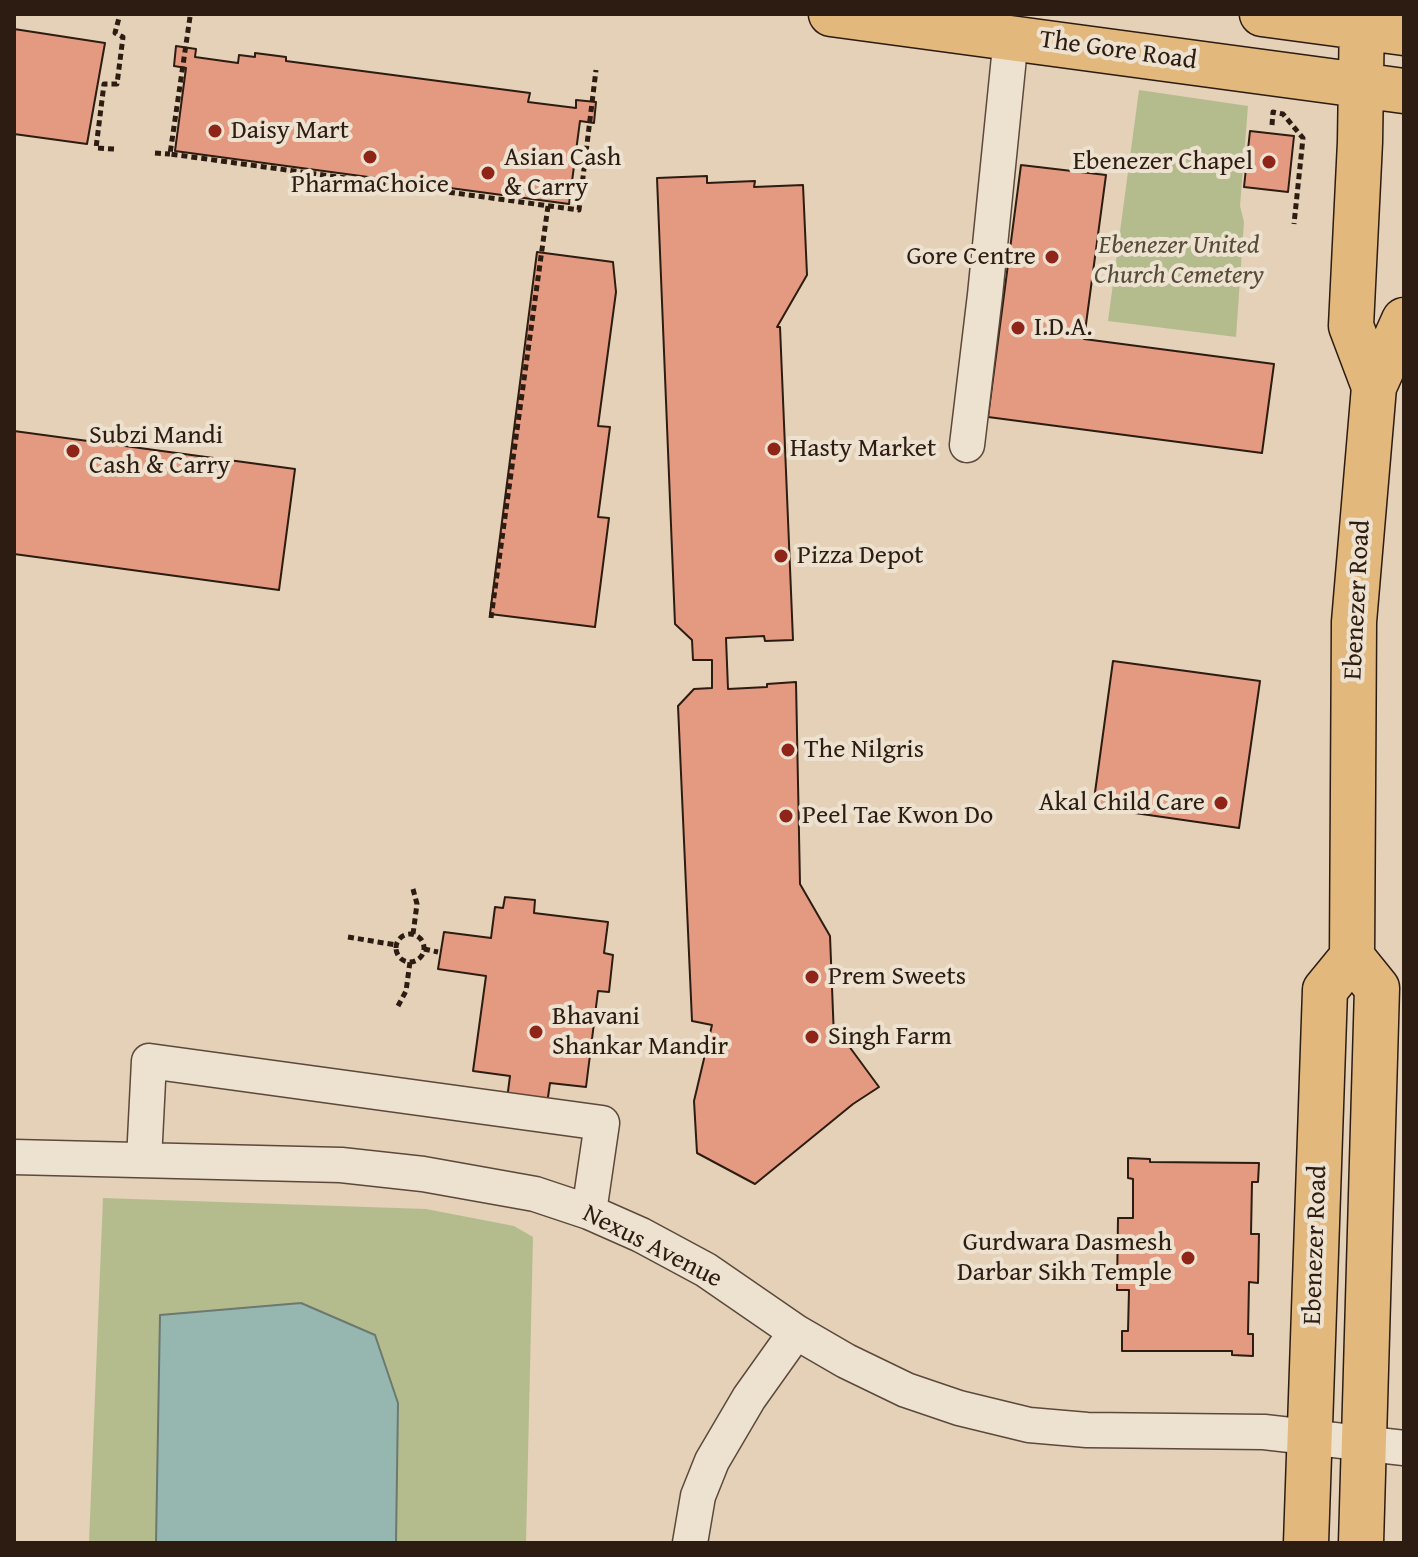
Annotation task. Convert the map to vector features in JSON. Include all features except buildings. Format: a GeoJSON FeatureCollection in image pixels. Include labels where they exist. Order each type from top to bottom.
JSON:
{"type":"FeatureCollection","features":[{"type":"Feature","properties":{"kind":"main road","name":"The Gore Road"},"geometry":{"type":"LineString","coordinates":[[831,14],[1404,91]]}},
{"type":"Feature","properties":{"kind":"main road"},"geometry":{"type":"LineString","coordinates":[[1262,14],[1376,25]]}},
{"type":"Feature","properties":{"kind":"main road","name":"Ebenezer Road"},"geometry":{"type":"LineString","coordinates":[[1374,387],[1351,326],[1361,85],[1376,25]]}},
{"type":"Feature","properties":{"kind":"main road","name":"Ebenezer Road"},"geometry":{"type":"LineString","coordinates":[[1306,1543],[1325,990],[1352,957],[1354,622],[1374,387],[1404,320]]}},
{"type":"Feature","properties":{"kind":"main road","name":"Ebenezer Road"},"geometry":{"type":"LineString","coordinates":[[1352,957],[1377,988],[1384,1446],[1361,1543]]}},
{"type":"Feature","properties":{"kind":"street"},"geometry":{"type":"LineString","coordinates":[[967,445],[1011,37]]}},
{"type":"Feature","properties":{"kind":"street"},"geometry":{"type":"LineString","coordinates":[[144,1160],[149,1061],[602,1123],[589,1212]]}},
{"type":"Feature","properties":{"kind":"street","name":"Nexus Avenue"},"geometry":{"type":"LineString","coordinates":[[14,1157],[341,1165],[423,1174],[535,1194],[589,1212],[641,1235],[706,1270],[796,1332],[846,1361],[906,1390],[959,1408],[1029,1425],[1098,1431],[1264,1432],[1384,1446]]}},
{"type":"Feature","properties":{"kind":"street"},"geometry":{"type":"LineString","coordinates":[[690,1543],[698,1496],[712,1461],[749,1398],[796,1332]]}},
{"type":"Feature","properties":{"kind":"path"},"geometry":{"type":"LineString","coordinates":[[114,149],[96,148],[104,84],[117,84],[123,37],[115,33],[120,14]]}},
{"type":"Feature","properties":{"kind":"path"},"geometry":{"type":"LineString","coordinates":[[170,154],[190,17]]}},
{"type":"Feature","properties":{"kind":"path"},"geometry":{"type":"LineString","coordinates":[[155,153],[579,210],[596,70]]}},
{"type":"Feature","properties":{"kind":"path"},"geometry":{"type":"LineString","coordinates":[[1272,125],[1273,112],[1283,114],[1303,138],[1294,224]]}},
{"type":"Feature","properties":{"kind":"path"},"geometry":{"type":"LineString","coordinates":[[491,618],[548,206]]}},
{"type":"Feature","properties":{"kind":"path"},"geometry":{"type":"LineString","coordinates":[[413,889],[417,904],[413,934]]}},
{"type":"Feature","properties":{"kind":"path"},"geometry":{"type":"LineString","coordinates":[[413,934],[423,941],[424,949],[418,960],[410,962],[398,957],[396,945],[400,937],[413,934]]}},
{"type":"Feature","properties":{"kind":"path"},"geometry":{"type":"LineString","coordinates":[[348,937],[396,945]]}},
{"type":"Feature","properties":{"kind":"path"},"geometry":{"type":"LineString","coordinates":[[424,949],[438,952]]}},
{"type":"Feature","properties":{"kind":"path"},"geometry":{"type":"LineString","coordinates":[[398,1006],[406,991],[410,962]]}},
{"type":"Feature","properties":{"kind":"green space","name":"Ebenezer United Church Cemetery"},"geometry":{"type":"Polygon","coordinates":[[[1139,90],[1248,106],[1240,206],[1244,222],[1236,337],[1108,321],[1139,90]]]}},
{"type":"Feature","properties":{"kind":"green space"},"geometry":{"type":"Polygon","coordinates":[[[103,1198],[426,1209],[514,1226],[533,1237],[526,1543],[89,1543],[103,1198]]]}},
{"type":"Feature","properties":{"kind":"water"},"geometry":{"type":"Polygon","coordinates":[[[301,1303],[375,1335],[398,1403],[396,1543],[156,1543],[160,1315],[301,1303]]]}},
{"type":"Feature","properties":{"kind":"place","name":"Daisy Mart"},"geometry":{"type":"Point","coordinates":[215,131]}},
{"type":"Feature","properties":{"kind":"place","name":"PharmaChoice"},"geometry":{"type":"Point","coordinates":[370,157]}},
{"type":"Feature","properties":{"kind":"place","name":"Ebenezer Chapel"},"geometry":{"type":"Point","coordinates":[1269,162]}},
{"type":"Feature","properties":{"kind":"place","name":"Asian Cash & Carry"},"geometry":{"type":"Point","coordinates":[488,173]}},
{"type":"Feature","properties":{"kind":"place","name":"Gore Centre"},"geometry":{"type":"Point","coordinates":[1052,257]}},
{"type":"Feature","properties":{"kind":"place","name":"I.D.A."},"geometry":{"type":"Point","coordinates":[1018,328]}},
{"type":"Feature","properties":{"kind":"place","name":"Hasty Market"},"geometry":{"type":"Point","coordinates":[774,449]}},
{"type":"Feature","properties":{"kind":"place","name":"Subzi Mandi Cash & Carry"},"geometry":{"type":"Point","coordinates":[73,451]}},
{"type":"Feature","properties":{"kind":"place","name":"Pizza Depot"},"geometry":{"type":"Point","coordinates":[781,556]}},
{"type":"Feature","properties":{"kind":"place","name":"The Nilgris"},"geometry":{"type":"Point","coordinates":[788,750]}},
{"type":"Feature","properties":{"kind":"place","name":"Akal Child Care"},"geometry":{"type":"Point","coordinates":[1221,803]}},
{"type":"Feature","properties":{"kind":"place","name":"Peel Tae Kwon Do"},"geometry":{"type":"Point","coordinates":[786,816]}},
{"type":"Feature","properties":{"kind":"place","name":"Prem Sweets"},"geometry":{"type":"Point","coordinates":[812,977]}},
{"type":"Feature","properties":{"kind":"place","name":"Bhavani Shankar Mandir"},"geometry":{"type":"Point","coordinates":[536,1032]}},
{"type":"Feature","properties":{"kind":"place","name":"Singh Farm"},"geometry":{"type":"Point","coordinates":[812,1037]}},
{"type":"Feature","properties":{"kind":"place","name":"Gurdwara Dasmesh Darbar Sikh Temple"},"geometry":{"type":"Point","coordinates":[1188,1258]}}]}
